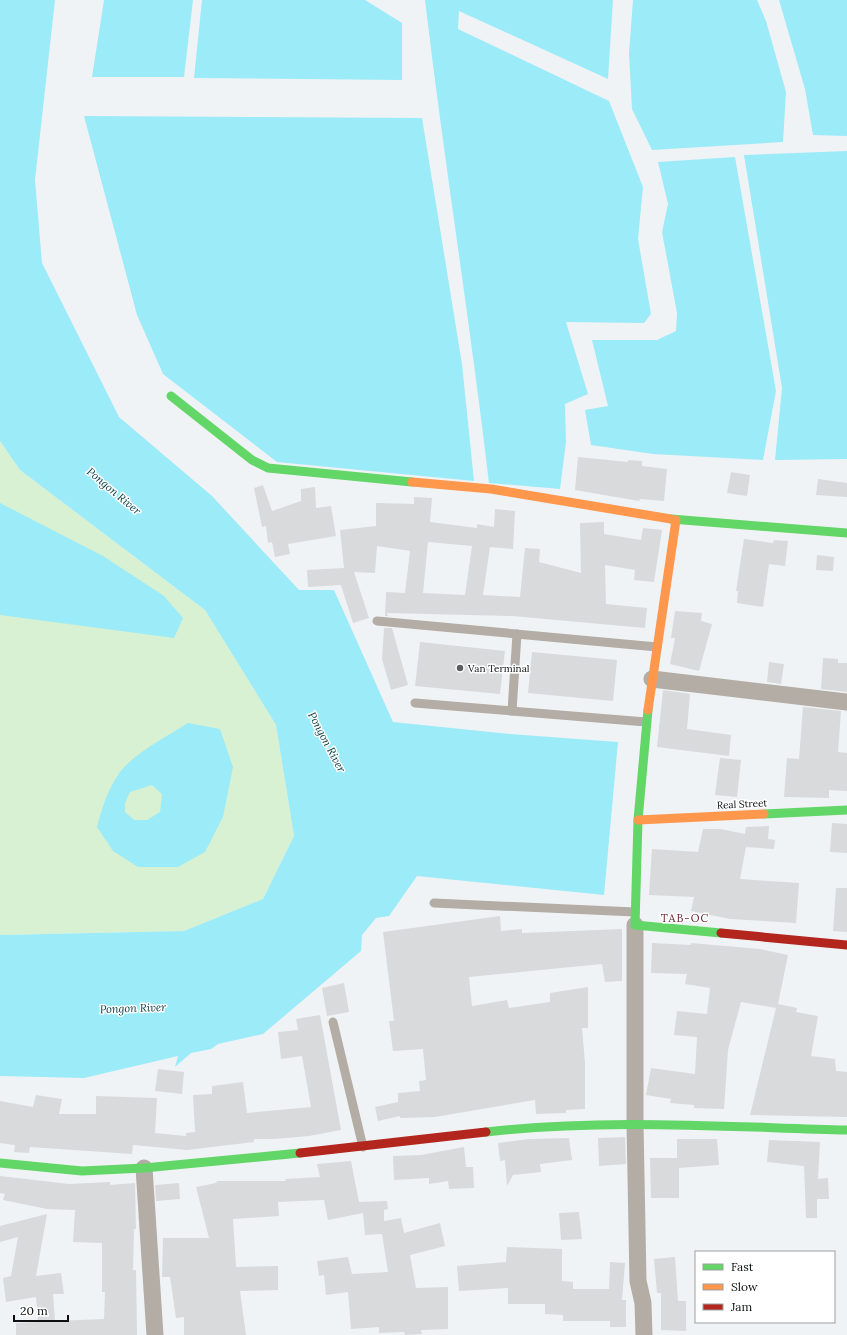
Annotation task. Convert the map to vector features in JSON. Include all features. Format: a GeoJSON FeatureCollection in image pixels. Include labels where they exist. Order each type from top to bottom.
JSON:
{"type":"FeatureCollection","features":[{"type":"Feature","properties":{"kind":"street"},"geometry":{"type":"LineString","coordinates":[[171,396],[252,460],[268,468],[490,489],[676,520],[847,533]]}},
{"type":"Feature","properties":{"kind":"street"},"geometry":{"type":"LineString","coordinates":[[644,1335],[643,1302],[638,1281],[635,1124],[635,919],[638,820],[646,722],[676,520]]}},
{"type":"Feature","properties":{"kind":"street"},"geometry":{"type":"LineString","coordinates":[[652,679],[847,702]]}},
{"type":"Feature","properties":{"kind":"street","name":"Real Street"},"geometry":{"type":"LineString","coordinates":[[638,820],[847,810]]}},
{"type":"Feature","properties":{"kind":"street"},"geometry":{"type":"LineString","coordinates":[[635,919],[847,945]]}},
{"type":"Feature","properties":{"kind":"street"},"geometry":{"type":"LineString","coordinates":[[0,1162],[82,1171],[144,1168],[363,1147],[528,1127],[635,1124],[847,1130]]}},
{"type":"Feature","properties":{"kind":"street"},"geometry":{"type":"LineString","coordinates":[[144,1168],[155,1335]]}},
{"type":"Feature","properties":{"kind":"lane"},"geometry":{"type":"LineString","coordinates":[[377,621],[657,647]]}},
{"type":"Feature","properties":{"kind":"lane"},"geometry":{"type":"LineString","coordinates":[[512,711],[517,634]]}},
{"type":"Feature","properties":{"kind":"lane"},"geometry":{"type":"LineString","coordinates":[[415,703],[646,722]]}},
{"type":"Feature","properties":{"kind":"lane"},"geometry":{"type":"LineString","coordinates":[[434,903],[635,919]]}},
{"type":"Feature","properties":{"kind":"lane"},"geometry":{"type":"LineString","coordinates":[[333,1022],[363,1147]]}},
{"type":"Feature","properties":{"kind":"green space"},"geometry":{"type":"Polygon","coordinates":[[[0,441],[20,470],[205,610],[276,725],[294,836],[263,899],[184,931],[0,935],[0,441]]]}},
{"type":"Feature","properties":{"kind":"water","name":"Pongon River"},"geometry":{"type":"Polygon","coordinates":[[[0,0],[55,0],[35,180],[42,263],[119,417],[212,496],[299,590],[334,590],[393,722],[510,734],[618,742],[604,895],[417,876],[389,916],[376,918],[362,935],[361,951],[263,1034],[218,1044],[211,1049],[191,1053],[175,1067],[178,1056],[84,1078],[0,1076],[0,935],[184,931],[263,899],[294,836],[276,725],[205,610],[20,470],[0,441],[0,0]]]}},
{"type":"Feature","properties":{"kind":"water"},"geometry":{"type":"Polygon","coordinates":[[[104,0],[193,0],[184,77],[92,77],[104,0]]]}},
{"type":"Feature","properties":{"kind":"water"},"geometry":{"type":"Polygon","coordinates":[[[202,0],[365,0],[402,23],[402,80],[194,78],[202,0]]]}},
{"type":"Feature","properties":{"kind":"water"},"geometry":{"type":"Polygon","coordinates":[[[425,0],[613,0],[608,79],[459,11],[458,29],[609,101],[643,187],[638,239],[651,314],[644,323],[566,322],[588,394],[565,404],[566,442],[560,489],[489,483],[425,0]]]}},
{"type":"Feature","properties":{"kind":"water"},"geometry":{"type":"Polygon","coordinates":[[[633,0],[757,0],[766,21],[786,92],[783,142],[652,150],[632,109],[629,53],[633,0]]]}},
{"type":"Feature","properties":{"kind":"water"},"geometry":{"type":"Polygon","coordinates":[[[779,0],[847,0],[847,136],[813,135],[805,89],[779,0]]]}},
{"type":"Feature","properties":{"kind":"water"},"geometry":{"type":"Polygon","coordinates":[[[84,116],[422,118],[462,364],[474,481],[277,462],[163,374],[137,315],[84,116]]]}},
{"type":"Feature","properties":{"kind":"water"},"geometry":{"type":"Polygon","coordinates":[[[847,151],[847,459],[775,460],[782,388],[744,155],[847,151]]]}},
{"type":"Feature","properties":{"kind":"water"},"geometry":{"type":"Polygon","coordinates":[[[735,157],[776,391],[763,460],[653,454],[591,445],[585,410],[608,406],[592,340],[657,340],[676,331],[677,313],[662,232],[668,204],[658,162],[735,157]]]}},
{"type":"Feature","properties":{"kind":"water"},"geometry":{"type":"Polygon","coordinates":[[[0,503],[103,556],[164,596],[183,618],[174,638],[0,615],[0,503]]]}},
{"type":"Feature","properties":{"kind":"water"},"geometry":{"type":"Polygon","coordinates":[[[188,723],[220,729],[233,767],[223,817],[205,852],[178,867],[138,867],[113,851],[97,827],[106,798],[120,772],[127,764],[143,751],[188,723]],[[152,785],[130,792],[125,803],[125,812],[134,820],[147,820],[160,812],[162,794],[152,785]]]}},
{"type":"Feature","properties":{"kind":"building"},"geometry":{"type":"Polygon","coordinates":[[[578,457],[628,462],[628,460],[642,461],[642,466],[667,469],[664,501],[640,499],[639,501],[575,490],[578,457]]]}},
{"type":"Feature","properties":{"kind":"building"},"geometry":{"type":"Polygon","coordinates":[[[731,472],[750,475],[747,496],[727,493],[731,472]]]}},
{"type":"Feature","properties":{"kind":"building"},"geometry":{"type":"Polygon","coordinates":[[[818,479],[847,483],[847,497],[816,495],[818,479]]]}},
{"type":"Feature","properties":{"kind":"building"},"geometry":{"type":"Polygon","coordinates":[[[263,485],[272,511],[301,501],[301,489],[315,487],[316,508],[331,506],[336,536],[288,544],[290,554],[275,557],[272,542],[268,543],[266,526],[262,527],[254,488],[263,485]]]}},
{"type":"Feature","properties":{"kind":"building"},"geometry":{"type":"Polygon","coordinates":[[[414,497],[432,498],[430,522],[477,528],[477,524],[494,527],[495,509],[515,511],[513,549],[490,547],[483,595],[520,597],[525,548],[540,549],[539,562],[581,573],[580,523],[604,522],[604,534],[641,540],[643,528],[662,530],[654,582],[634,580],[635,570],[605,565],[606,604],[647,608],[645,628],[512,616],[387,613],[388,616],[385,616],[386,592],[405,593],[410,551],[377,546],[375,573],[354,572],[369,618],[353,623],[341,585],[308,587],[307,570],[344,568],[340,530],[376,526],[376,503],[414,504],[414,497]],[[428,542],[423,593],[465,595],[472,546],[428,542]]]}},
{"type":"Feature","properties":{"kind":"building"},"geometry":{"type":"Polygon","coordinates":[[[744,539],[773,543],[774,540],[788,541],[785,566],[769,564],[763,607],[737,603],[738,591],[736,591],[744,539]]]}},
{"type":"Feature","properties":{"kind":"building"},"geometry":{"type":"Polygon","coordinates":[[[817,555],[834,557],[833,571],[816,570],[817,555]]]}},
{"type":"Feature","properties":{"kind":"building"},"geometry":{"type":"Polygon","coordinates":[[[675,611],[702,613],[701,621],[712,624],[699,671],[670,664],[675,638],[671,638],[675,611]]]}},
{"type":"Feature","properties":{"kind":"building"},"geometry":{"type":"Polygon","coordinates":[[[384,628],[392,628],[408,685],[391,690],[382,659],[384,628]]]}},
{"type":"Feature","properties":{"kind":"building","name":"Van Terminal"},"geometry":{"type":"Polygon","coordinates":[[[420,642],[505,651],[500,694],[415,686],[420,642]]]}},
{"type":"Feature","properties":{"kind":"building"},"geometry":{"type":"Polygon","coordinates":[[[532,652],[617,660],[613,701],[528,693],[532,652]]]}},
{"type":"Feature","properties":{"kind":"building"},"geometry":{"type":"Polygon","coordinates":[[[823,658],[838,659],[838,663],[847,663],[847,692],[821,689],[823,658]]]}},
{"type":"Feature","properties":{"kind":"building"},"geometry":{"type":"Polygon","coordinates":[[[769,662],[784,664],[781,684],[767,682],[769,662]]]}},
{"type":"Feature","properties":{"kind":"building"},"geometry":{"type":"Polygon","coordinates":[[[663,690],[690,694],[687,729],[731,735],[729,756],[657,747],[663,690]]]}},
{"type":"Feature","properties":{"kind":"building"},"geometry":{"type":"Polygon","coordinates":[[[803,707],[841,711],[838,752],[847,753],[847,791],[829,790],[829,798],[784,797],[787,758],[799,759],[803,707]]]}},
{"type":"Feature","properties":{"kind":"building"},"geometry":{"type":"Polygon","coordinates":[[[720,758],[741,760],[737,797],[715,795],[720,758]]]}},
{"type":"Feature","properties":{"kind":"building"},"geometry":{"type":"Polygon","coordinates":[[[832,823],[847,824],[847,853],[830,852],[832,823]]]}},
{"type":"Feature","properties":{"kind":"building"},"geometry":{"type":"Polygon","coordinates":[[[769,826],[768,839],[775,840],[774,849],[746,847],[740,879],[799,883],[796,923],[730,919],[691,911],[694,897],[649,895],[652,849],[698,852],[703,829],[721,829],[745,834],[746,827],[769,826]]]}},
{"type":"Feature","properties":{"kind":"building"},"geometry":{"type":"Polygon","coordinates":[[[836,888],[847,888],[847,932],[833,931],[836,888]]]}},
{"type":"Feature","properties":{"kind":"building"},"geometry":{"type":"Polygon","coordinates":[[[500,916],[501,931],[522,929],[522,933],[622,929],[622,981],[605,982],[602,964],[469,977],[472,1006],[507,1000],[509,1008],[550,1002],[550,993],[588,987],[588,1028],[582,1028],[585,1063],[585,1109],[566,1110],[566,1113],[536,1114],[535,1100],[435,1117],[400,1118],[400,1116],[378,1121],[375,1107],[398,1102],[398,1093],[420,1091],[419,1081],[426,1080],[423,1049],[393,1051],[389,1021],[394,1021],[383,932],[500,916]]]}},
{"type":"Feature","properties":{"kind":"building"},"geometry":{"type":"Polygon","coordinates":[[[652,943],[691,945],[691,943],[760,949],[788,955],[778,1004],[797,1008],[796,1012],[818,1016],[811,1056],[835,1059],[836,1071],[847,1072],[847,1117],[750,1115],[776,1008],[741,1002],[728,1050],[724,1109],[694,1108],[694,1105],[670,1103],[671,1099],[646,1095],[651,1068],[695,1074],[697,1037],[674,1035],[677,1011],[707,1014],[710,988],[685,984],[687,974],[651,973],[652,943]]]}},
{"type":"Feature","properties":{"kind":"building"},"geometry":{"type":"Polygon","coordinates":[[[344,983],[349,1012],[327,1016],[322,988],[344,983]]]}},
{"type":"Feature","properties":{"kind":"building"},"geometry":{"type":"Polygon","coordinates":[[[320,1015],[341,1130],[309,1136],[254,1139],[254,1142],[187,1150],[133,1145],[132,1154],[30,1147],[29,1153],[14,1152],[15,1145],[0,1143],[0,1101],[33,1107],[36,1095],[62,1099],[59,1114],[96,1114],[96,1096],[157,1098],[155,1133],[186,1136],[186,1133],[195,1132],[193,1095],[212,1094],[212,1086],[243,1082],[247,1113],[311,1107],[302,1056],[281,1059],[278,1032],[298,1030],[296,1019],[320,1015]]]}},
{"type":"Feature","properties":{"kind":"building"},"geometry":{"type":"Polygon","coordinates":[[[158,1069],[184,1072],[182,1094],[155,1091],[158,1069]]]}},
{"type":"Feature","properties":{"kind":"building"},"geometry":{"type":"Polygon","coordinates":[[[625,1137],[626,1164],[599,1166],[598,1138],[625,1137]]]}},
{"type":"Feature","properties":{"kind":"building"},"geometry":{"type":"Polygon","coordinates":[[[569,1138],[572,1160],[540,1164],[541,1172],[513,1175],[507,1186],[505,1160],[500,1161],[498,1143],[529,1139],[569,1138]]]}},
{"type":"Feature","properties":{"kind":"building"},"geometry":{"type":"Polygon","coordinates":[[[677,1139],[717,1139],[719,1165],[679,1168],[679,1198],[651,1198],[650,1158],[677,1158],[677,1139]]]}},
{"type":"Feature","properties":{"kind":"building"},"geometry":{"type":"Polygon","coordinates":[[[769,1140],[820,1142],[818,1179],[828,1178],[829,1199],[817,1199],[817,1218],[806,1218],[804,1166],[767,1162],[769,1140]]]}},
{"type":"Feature","properties":{"kind":"building"},"geometry":{"type":"Polygon","coordinates":[[[464,1147],[466,1167],[473,1167],[474,1188],[449,1189],[448,1181],[429,1184],[429,1178],[394,1180],[393,1156],[421,1155],[464,1147]]]}},
{"type":"Feature","properties":{"kind":"building"},"geometry":{"type":"Polygon","coordinates":[[[351,1161],[359,1202],[387,1201],[388,1209],[384,1210],[384,1221],[401,1218],[404,1233],[440,1223],[445,1246],[410,1255],[416,1288],[448,1287],[448,1329],[421,1330],[422,1334],[405,1335],[404,1332],[379,1333],[379,1327],[351,1329],[348,1292],[326,1295],[324,1275],[319,1276],[317,1261],[348,1257],[352,1274],[388,1272],[382,1234],[365,1235],[363,1213],[328,1220],[324,1200],[278,1202],[279,1216],[233,1219],[236,1267],[278,1266],[278,1290],[240,1291],[246,1335],[184,1335],[184,1317],[176,1318],[170,1277],[162,1277],[163,1238],[209,1238],[196,1187],[216,1183],[217,1181],[286,1181],[285,1179],[320,1177],[317,1164],[351,1161]]]}},
{"type":"Feature","properties":{"kind":"building"},"geometry":{"type":"Polygon","coordinates":[[[0,1176],[69,1184],[110,1182],[110,1185],[135,1183],[136,1229],[134,1229],[133,1270],[136,1270],[137,1335],[16,1335],[16,1323],[38,1322],[36,1297],[6,1302],[3,1278],[11,1276],[18,1237],[0,1242],[0,1226],[47,1214],[36,1276],[61,1273],[64,1294],[53,1294],[55,1321],[104,1319],[105,1292],[102,1292],[102,1243],[73,1242],[75,1210],[47,1209],[3,1200],[5,1194],[0,1193],[0,1176]]]}},
{"type":"Feature","properties":{"kind":"building"},"geometry":{"type":"Polygon","coordinates":[[[179,1183],[180,1199],[156,1201],[155,1185],[179,1183]]]}},
{"type":"Feature","properties":{"kind":"building"},"geometry":{"type":"Polygon","coordinates":[[[579,1212],[582,1239],[561,1240],[559,1213],[579,1212]]]}},
{"type":"Feature","properties":{"kind":"building"},"geometry":{"type":"Polygon","coordinates":[[[507,1247],[562,1249],[562,1281],[573,1282],[573,1289],[609,1289],[610,1262],[625,1263],[622,1300],[626,1300],[626,1327],[610,1327],[610,1321],[563,1321],[563,1315],[545,1314],[545,1304],[508,1304],[508,1288],[459,1291],[457,1266],[506,1262],[507,1247]]]}},
{"type":"Feature","properties":{"kind":"building"},"geometry":{"type":"Polygon","coordinates":[[[675,1257],[678,1301],[686,1301],[686,1331],[661,1330],[661,1293],[657,1293],[654,1259],[675,1257]]]}},
{"type":"Feature","properties":{"kind":"traffic: fast"},"geometry":{"type":"LineString","coordinates":[[171,396],[252,460],[268,468],[412,482]]}},
{"type":"Feature","properties":{"kind":"traffic: fast"},"geometry":{"type":"LineString","coordinates":[[671,519],[847,533]]}},
{"type":"Feature","properties":{"kind":"traffic: fast"},"geometry":{"type":"LineString","coordinates":[[648,710],[638,820],[635,925],[721,933]]}},
{"type":"Feature","properties":{"kind":"traffic: fast"},"geometry":{"type":"LineString","coordinates":[[764,814],[847,810]]}},
{"type":"Feature","properties":{"kind":"traffic: fast"},"geometry":{"type":"LineString","coordinates":[[486,1132],[576,1125],[621,1124],[847,1130]]}},
{"type":"Feature","properties":{"kind":"traffic: fast"},"geometry":{"type":"LineString","coordinates":[[0,1163],[82,1171],[144,1168],[300,1153]]}},
{"type":"Feature","properties":{"kind":"traffic: slow"},"geometry":{"type":"LineString","coordinates":[[412,482],[491,489],[671,519]]}},
{"type":"Feature","properties":{"kind":"traffic: slow"},"geometry":{"type":"LineString","coordinates":[[648,710],[676,520]]}},
{"type":"Feature","properties":{"kind":"traffic: slow"},"geometry":{"type":"LineString","coordinates":[[638,820],[764,814]]}},
{"type":"Feature","properties":{"kind":"traffic: jam"},"geometry":{"type":"LineString","coordinates":[[721,933],[847,945]]}},
{"type":"Feature","properties":{"kind":"traffic: jam"},"geometry":{"type":"LineString","coordinates":[[300,1153],[486,1132]]}},
{"type":"Feature","properties":{"kind":"place","name":"Van Terminal"},"geometry":{"type":"Point","coordinates":[460,668]}},
{"type":"Feature","properties":{"kind":"district","name":"TAB-OC"},"geometry":{"type":"Point","coordinates":[685,918]}}]}
